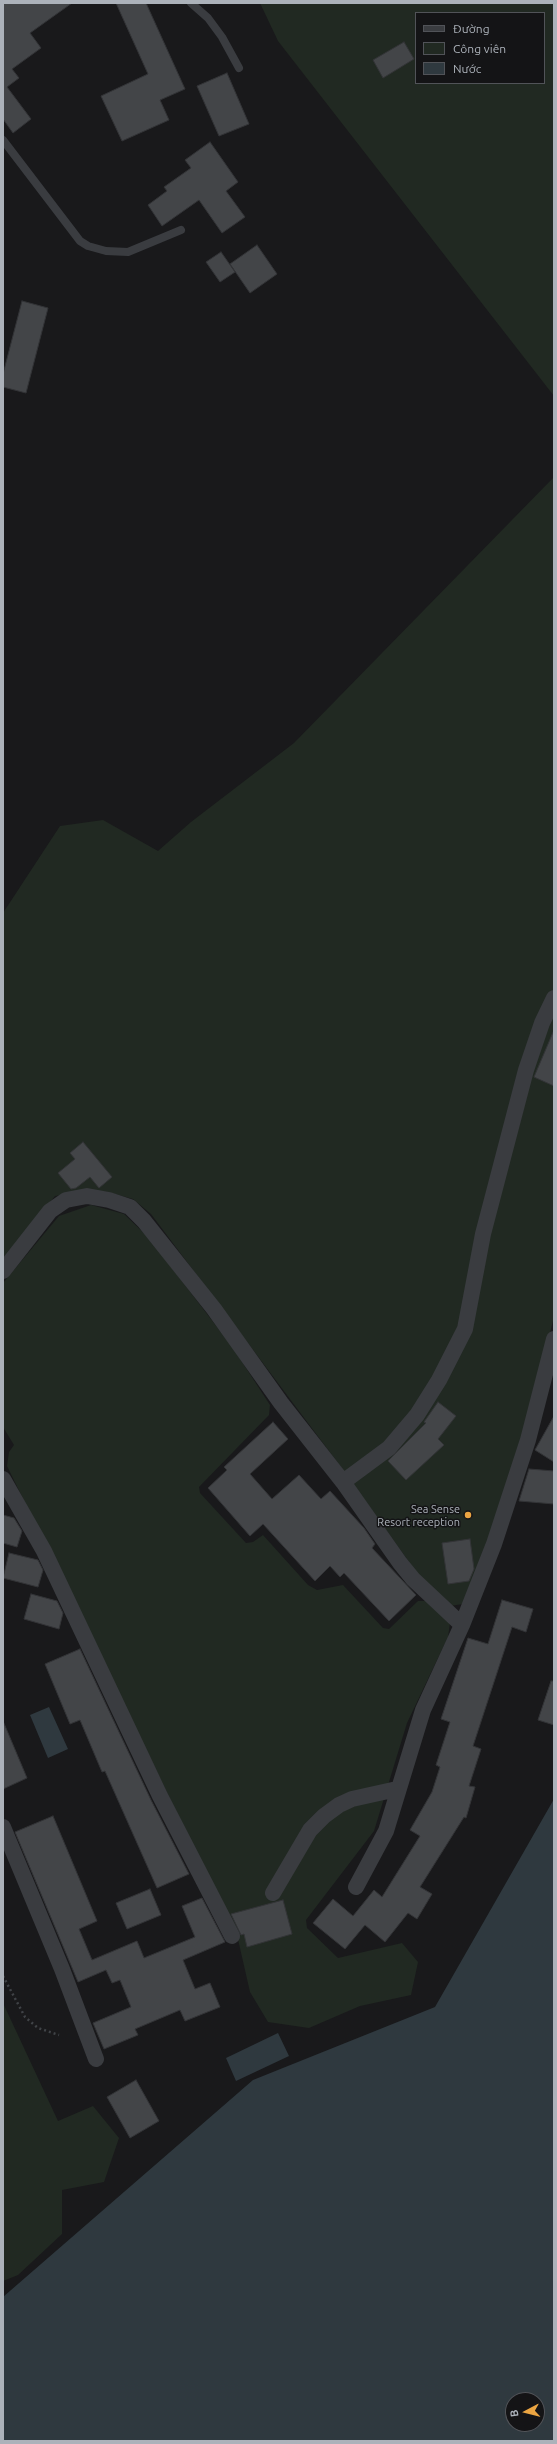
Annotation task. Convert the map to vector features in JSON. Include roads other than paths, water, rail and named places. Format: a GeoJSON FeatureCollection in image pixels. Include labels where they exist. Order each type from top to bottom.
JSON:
{"type":"FeatureCollection","features":[{"type":"Feature","properties":{"kind":"street"},"geometry":{"type":"LineString","coordinates":[[343,1482],[389,1448],[417,1415],[439,1380],[465,1329],[483,1234],[526,1070],[542,1023],[554,998]]}},
{"type":"Feature","properties":{"kind":"street"},"geometry":{"type":"LineString","coordinates":[[3,1271],[50,1211],[66,1200],[87,1196],[109,1200],[130,1207],[144,1221],[214,1309],[281,1402],[343,1482],[404,1568],[462,1625]]}},
{"type":"Feature","properties":{"kind":"street"},"geometry":{"type":"LineString","coordinates":[[356,1887],[386,1831],[423,1710],[462,1625],[494,1544],[525,1447],[554,1339]]}},
{"type":"Feature","properties":{"kind":"street"},"geometry":{"type":"LineString","coordinates":[[3,1478],[44,1551],[160,1796],[232,1936]]}},
{"type":"Feature","properties":{"kind":"street"},"geometry":{"type":"LineString","coordinates":[[273,1893],[310,1830],[324,1816],[339,1804],[352,1799],[398,1789]]}},
{"type":"Feature","properties":{"kind":"street"},"geometry":{"type":"LineString","coordinates":[[3,1827],[62,1969],[96,2059]]}},
{"type":"Feature","properties":{"kind":"lane"},"geometry":{"type":"LineString","coordinates":[[191,3],[208,18],[222,37],[239,68]]}},
{"type":"Feature","properties":{"kind":"lane"},"geometry":{"type":"LineString","coordinates":[[3,140],[80,241],[88,246],[106,251],[128,252],[181,230]]}},
{"type":"Feature","properties":{"kind":"water"},"geometry":{"type":"Polygon","coordinates":[[[49,1707],[68,1749],[48,1758],[30,1715],[49,1707]]]}},
{"type":"Feature","properties":{"kind":"water"},"geometry":{"type":"Polygon","coordinates":[[[554,1799],[554,2441],[3,2441],[3,2297],[253,2080],[435,2007],[554,1799]]]}},
{"type":"Feature","properties":{"kind":"water"},"geometry":{"type":"Polygon","coordinates":[[[278,2033],[289,2056],[236,2081],[226,2058],[278,2033]]]}},
{"type":"Feature","properties":{"kind":"place","name":"Sea Sense Resort reception"},"geometry":{"type":"Point","coordinates":[468,1515]}}]}
